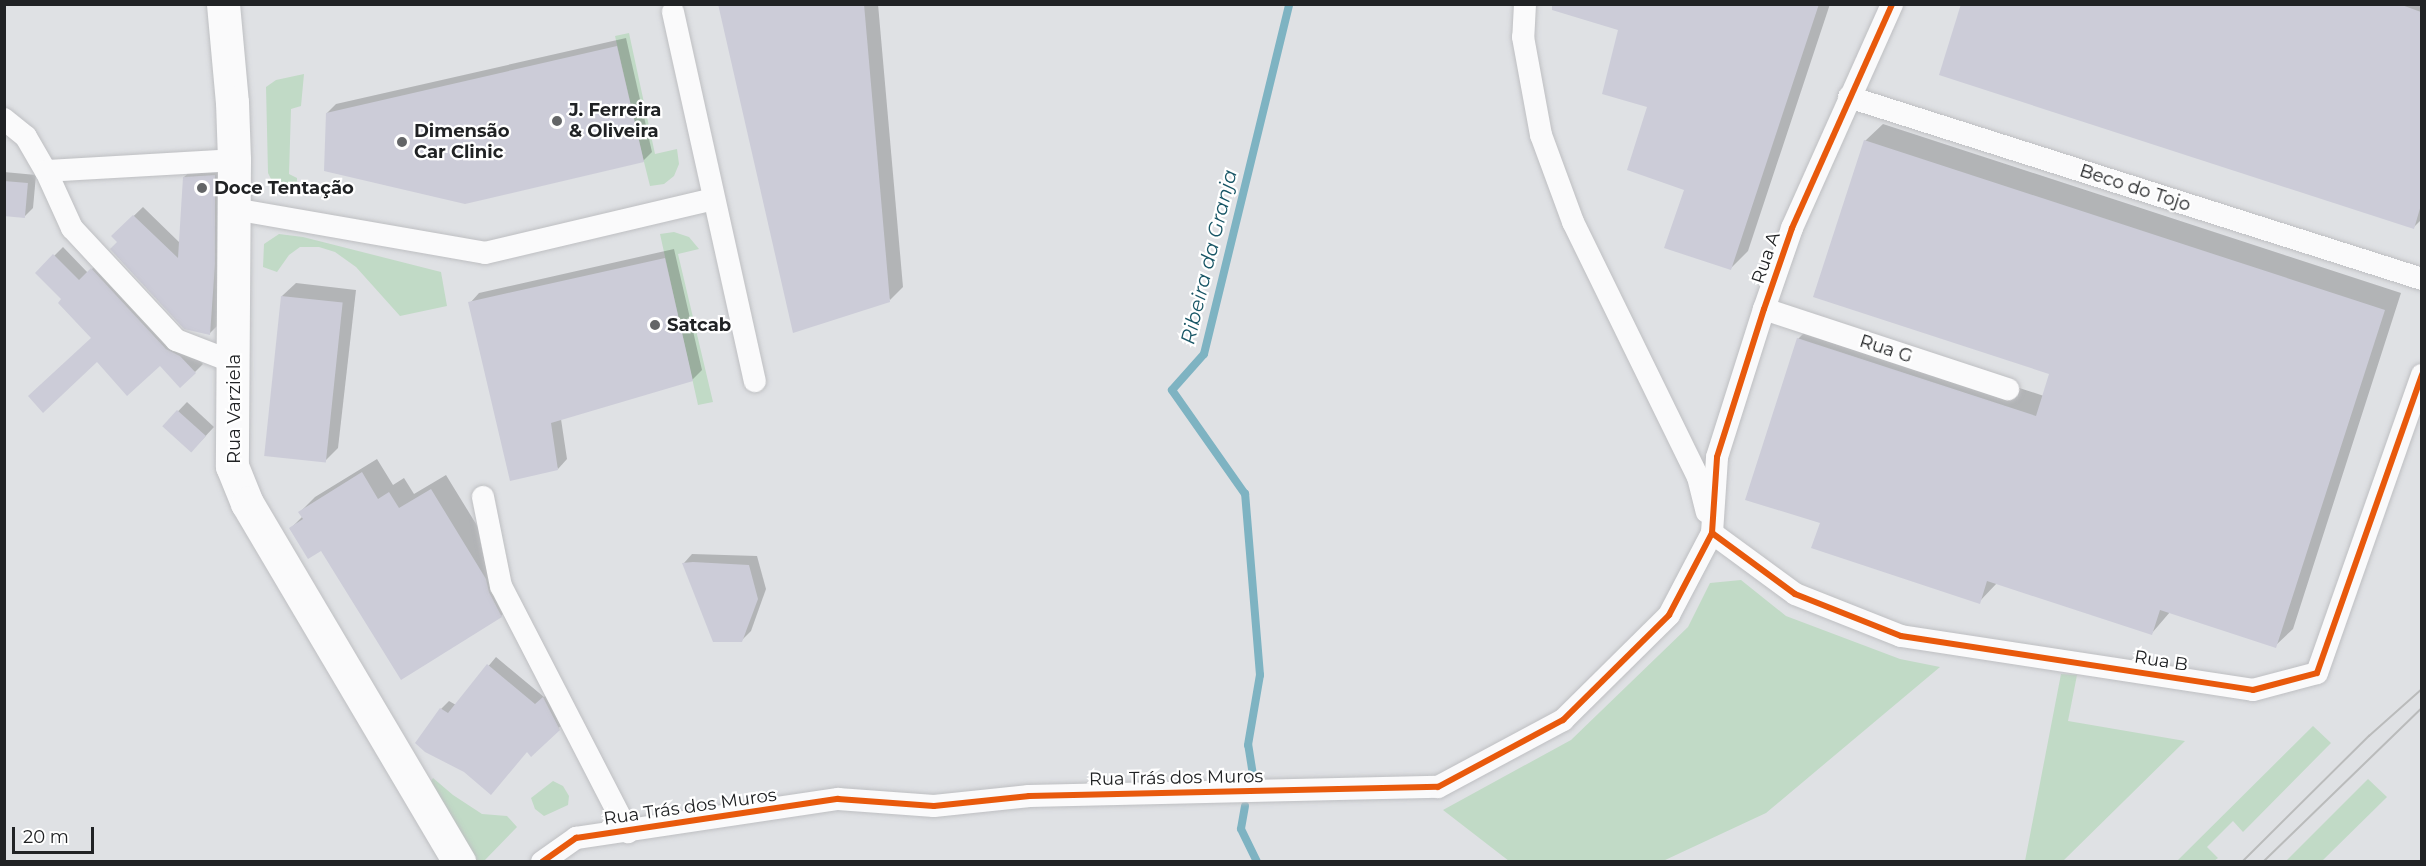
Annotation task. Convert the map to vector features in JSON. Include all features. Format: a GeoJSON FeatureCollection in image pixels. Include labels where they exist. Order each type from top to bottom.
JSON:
{"type":"FeatureCollection","features":[{"type":"Feature","properties":{"kind":"street","name":"Rua Varziela"},"geometry":{"type":"LineString","coordinates":[[223,4],[232,102],[234,160],[232,466],[247,503],[459,861]]}},
{"type":"Feature","properties":{"kind":"street"},"geometry":{"type":"LineString","coordinates":[[1525,4],[1523,37],[1541,135],[1573,222],[1698,477],[1712,533]]}},
{"type":"Feature","properties":{"kind":"street","name":"Rua A"},"geometry":{"type":"LineString","coordinates":[[1712,533],[1717,457],[1764,309],[1792,228],[1892,4]]}},
{"type":"Feature","properties":{"kind":"street"},"geometry":{"type":"LineString","coordinates":[[673,12],[755,381]]}},
{"type":"Feature","properties":{"kind":"street","name":"Beco do Tojo"},"geometry":{"type":"LineString","coordinates":[[1849,97],[2421,279]]}},
{"type":"Feature","properties":{"kind":"street"},"geometry":{"type":"LineString","coordinates":[[4,119],[26,137],[46,171],[72,228],[176,340],[233,362]]}},
{"type":"Feature","properties":{"kind":"street"},"geometry":{"type":"LineString","coordinates":[[46,171],[234,160]]}},
{"type":"Feature","properties":{"kind":"street"},"geometry":{"type":"LineString","coordinates":[[234,208],[485,253],[714,199]]}},
{"type":"Feature","properties":{"kind":"street","name":"Rua G"},"geometry":{"type":"LineString","coordinates":[[1764,309],[2008,389]]}},
{"type":"Feature","properties":{"kind":"street","name":"Rua B"},"geometry":{"type":"LineString","coordinates":[[1712,533],[1795,594],[1901,636],[2253,690],[2317,673],[2421,375]]}},
{"type":"Feature","properties":{"kind":"street"},"geometry":{"type":"LineString","coordinates":[[483,496],[501,586],[628,832]]}},
{"type":"Feature","properties":{"kind":"street","name":"Rua Trás dos Muros"},"geometry":{"type":"LineString","coordinates":[[542,861],[576,838],[838,799],[934,806],[1029,796],[1438,787],[1563,720],[1669,615],[1712,533]]}},
{"type":"Feature","properties":{"kind":"green space"},"geometry":{"type":"Polygon","coordinates":[[[629,33],[655,154],[677,149],[679,164],[674,176],[664,184],[650,186],[644,162],[615,36],[629,33]]]}},
{"type":"Feature","properties":{"kind":"green space"},"geometry":{"type":"Polygon","coordinates":[[[304,74],[301,106],[291,109],[289,174],[297,178],[297,189],[272,181],[268,173],[266,87],[276,80],[304,74]]]}},
{"type":"Feature","properties":{"kind":"green space"},"geometry":{"type":"Polygon","coordinates":[[[674,232],[689,237],[699,249],[678,254],[713,402],[698,405],[660,234],[674,232]]]}},
{"type":"Feature","properties":{"kind":"green space"},"geometry":{"type":"Polygon","coordinates":[[[279,234],[303,237],[441,272],[447,306],[400,316],[356,267],[335,252],[319,247],[300,247],[289,255],[277,272],[263,267],[264,244],[279,234]]]}},
{"type":"Feature","properties":{"kind":"green space"},"geometry":{"type":"Polygon","coordinates":[[[1741,580],[1786,616],[1900,659],[1940,667],[1766,813],[1663,861],[1509,861],[1443,810],[1571,740],[1688,627],[1710,583],[1741,580]]]}},
{"type":"Feature","properties":{"kind":"green space"},"geometry":{"type":"Polygon","coordinates":[[[2061,674],[2077,675],[2068,721],[2185,741],[2063,861],[2025,861],[2061,674]]]}},
{"type":"Feature","properties":{"kind":"green space"},"geometry":{"type":"Polygon","coordinates":[[[2313,726],[2331,743],[2243,832],[2233,821],[2207,847],[2218,858],[2214,861],[2177,861],[2313,726]]]}},
{"type":"Feature","properties":{"kind":"green space"},"geometry":{"type":"Polygon","coordinates":[[[433,778],[453,795],[482,814],[507,816],[517,827],[484,861],[472,858],[426,789],[433,778]]]}},
{"type":"Feature","properties":{"kind":"green space"},"geometry":{"type":"Polygon","coordinates":[[[2368,779],[2387,797],[2322,861],[2286,861],[2368,779]]]}},
{"type":"Feature","properties":{"kind":"green space"},"geometry":{"type":"Polygon","coordinates":[[[553,781],[563,786],[569,796],[568,805],[544,816],[535,809],[531,798],[553,781]]]}},
{"type":"Feature","properties":{"kind":"building"},"geometry":{"type":"Polygon","coordinates":[[[718,4],[864,4],[890,302],[793,333],[718,4]]]}},
{"type":"Feature","properties":{"kind":"building"},"geometry":{"type":"Polygon","coordinates":[[[1552,4],[1819,4],[1731,270],[1664,248],[1684,190],[1627,170],[1647,107],[1602,94],[1618,30],[1552,10],[1552,4]]]}},
{"type":"Feature","properties":{"kind":"building"},"geometry":{"type":"Polygon","coordinates":[[[1961,4],[2399,4],[2421,12],[2421,205],[2414,229],[1939,75],[1961,4]]]}},
{"type":"Feature","properties":{"kind":"building"},"geometry":{"type":"Polygon","coordinates":[[[617,46],[644,162],[465,204],[324,171],[326,113],[617,46]]]}},
{"type":"Feature","properties":{"kind":"building"},"geometry":{"type":"Polygon","coordinates":[[[1864,140],[2385,310],[2276,648],[2160,610],[2152,635],[1987,581],[1980,604],[1811,548],[1820,523],[1745,500],[1797,338],[2036,416],[2049,374],[1813,297],[1864,140]]]}},
{"type":"Feature","properties":{"kind":"building"},"geometry":{"type":"Polygon","coordinates":[[[215,175],[215,264],[210,335],[184,329],[110,249],[117,242],[111,236],[133,215],[178,258],[183,177],[215,175]]]}},
{"type":"Feature","properties":{"kind":"building"},"geometry":{"type":"Polygon","coordinates":[[[4,181],[28,183],[25,218],[4,216],[4,181]]]}},
{"type":"Feature","properties":{"kind":"building"},"geometry":{"type":"Polygon","coordinates":[[[53,254],[79,280],[91,268],[166,349],[180,356],[196,373],[180,388],[160,366],[127,396],[97,362],[43,413],[28,396],[91,338],[58,303],[61,299],[35,273],[53,254]]]}},
{"type":"Feature","properties":{"kind":"building"},"geometry":{"type":"Polygon","coordinates":[[[665,258],[693,381],[551,423],[558,470],[510,481],[468,302],[665,258]]]}},
{"type":"Feature","properties":{"kind":"building"},"geometry":{"type":"Polygon","coordinates":[[[281,296],[343,302],[326,463],[264,456],[281,296]]]}},
{"type":"Feature","properties":{"kind":"building"},"geometry":{"type":"Polygon","coordinates":[[[177,410],[206,436],[191,452],[162,426],[177,410]]]}},
{"type":"Feature","properties":{"kind":"building"},"geometry":{"type":"Polygon","coordinates":[[[362,472],[378,499],[389,492],[399,508],[431,489],[486,579],[489,592],[502,617],[401,680],[321,551],[308,559],[289,528],[303,519],[298,512],[362,472]]]}},
{"type":"Feature","properties":{"kind":"building"},"geometry":{"type":"Polygon","coordinates":[[[682,563],[749,565],[758,599],[742,642],[713,642],[682,563]]]}},
{"type":"Feature","properties":{"kind":"building"},"geometry":{"type":"Polygon","coordinates":[[[487,664],[535,704],[543,697],[560,730],[531,757],[527,752],[491,795],[464,772],[425,752],[415,743],[440,708],[448,713],[487,664]]]}},
{"type":"Feature","properties":{"kind":"waterway","name":"Ribeira da Granja"},"geometry":{"type":"LineString","coordinates":[[1253,775],[1248,745],[1260,675],[1245,494],[1172,390],[1204,354],[1289,4]]}},
{"type":"Feature","properties":{"kind":"waterway","name":"Ribeira da Granja"},"geometry":{"type":"LineString","coordinates":[[1245,806],[1241,829],[1257,862]]}},
{"type":"Feature","properties":{"kind":"tram line"},"geometry":{"type":"LineString","coordinates":[[2242,862],[2369,736],[2422,689]]}},
{"type":"Feature","properties":{"kind":"tram line"},"geometry":{"type":"LineString","coordinates":[[2263,862],[2422,708]]}},
{"type":"Feature","properties":{"kind":"cycle path"},"geometry":{"type":"LineString","coordinates":[[542,862],[576,838],[838,799],[934,806],[1029,796],[1438,787],[1563,720],[1669,615],[1712,533],[1717,457],[1764,309],[1792,228],[1892,4]]}},
{"type":"Feature","properties":{"kind":"cycle path"},"geometry":{"type":"LineString","coordinates":[[1712,533],[1795,594],[1901,636],[2253,690],[2317,673],[2422,375]]}},
{"type":"Feature","properties":{"kind":"place","name":"J. Ferreira & Oliveira"},"geometry":{"type":"Point","coordinates":[557,121]}},
{"type":"Feature","properties":{"kind":"place","name":"Dimensão Car Clinic"},"geometry":{"type":"Point","coordinates":[402,142]}},
{"type":"Feature","properties":{"kind":"place","name":"Doce Tentação"},"geometry":{"type":"Point","coordinates":[202,188]}},
{"type":"Feature","properties":{"kind":"place","name":"Satcab"},"geometry":{"type":"Point","coordinates":[655,325]}}]}
